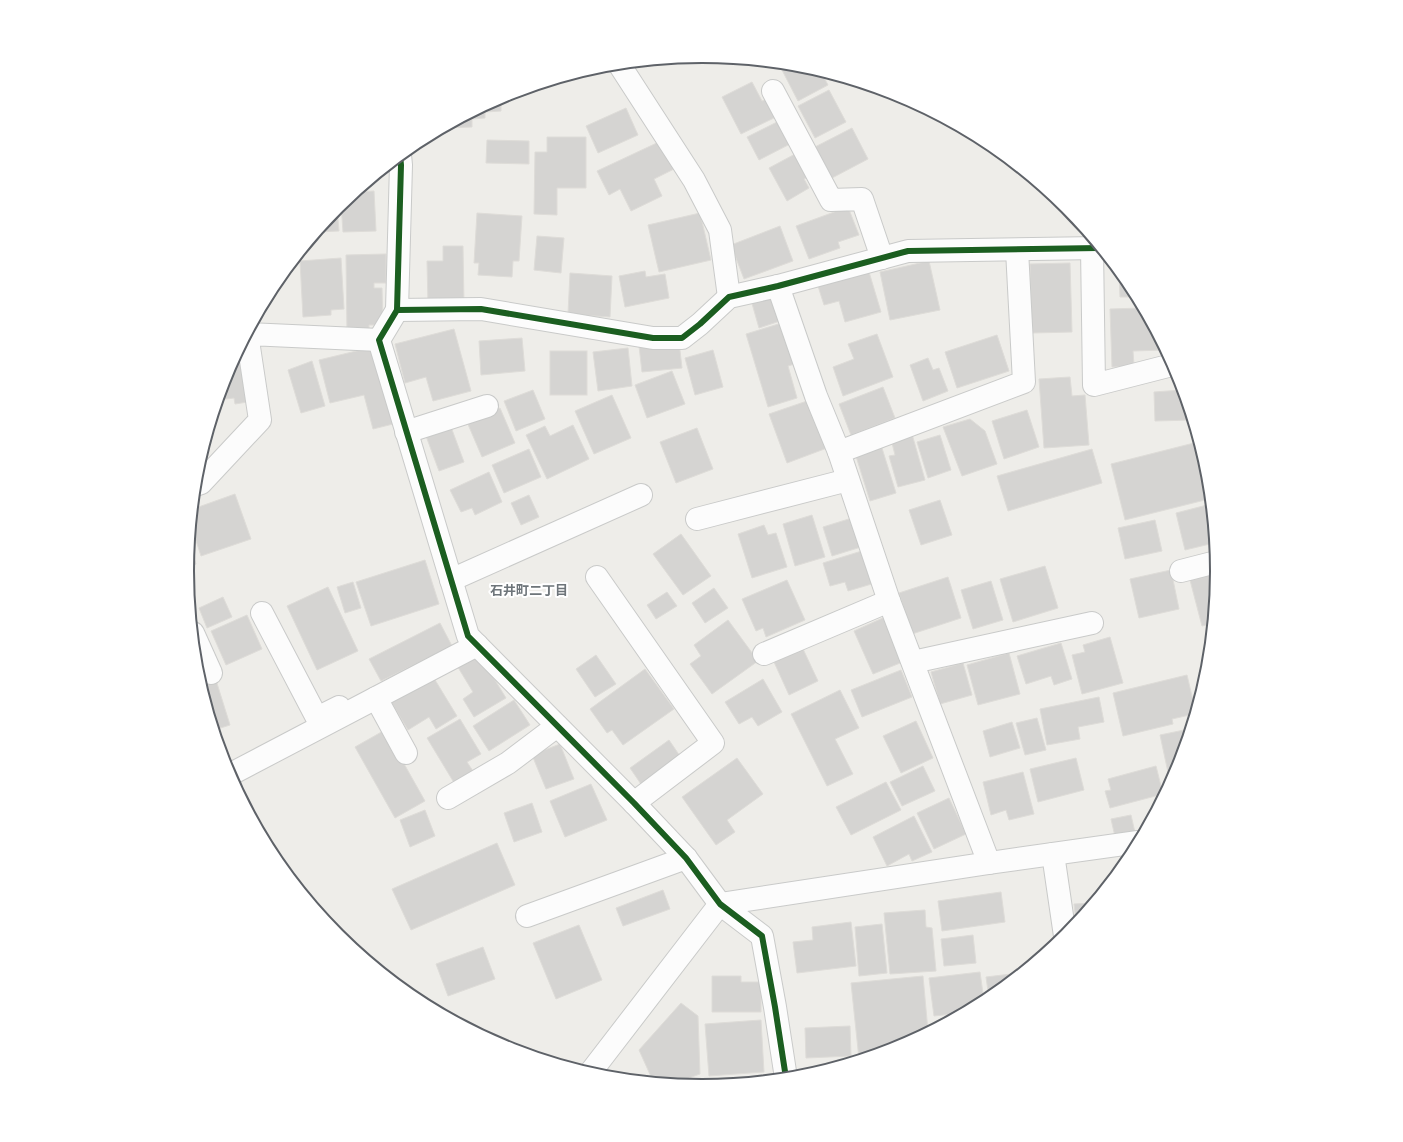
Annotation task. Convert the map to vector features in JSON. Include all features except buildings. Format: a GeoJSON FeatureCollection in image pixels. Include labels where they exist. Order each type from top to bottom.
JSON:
{"type":"FeatureCollection","features":[{"type":"Feature","properties":{"kind":"street"},"geometry":{"type":"LineString","coordinates":[[622,69],[694,180],[720,230],[729,297]]}},
{"type":"Feature","properties":{"kind":"street"},"geometry":{"type":"LineString","coordinates":[[773,91],[831,200],[862,199],[882,258]]}},
{"type":"Feature","properties":{"kind":"street"},"geometry":{"type":"LineString","coordinates":[[401,162],[397,310],[379,340],[468,636],[634,803],[686,858],[720,904],[762,936],[785,1072]]}},
{"type":"Feature","properties":{"kind":"street"},"geometry":{"type":"LineString","coordinates":[[397,310],[481,309],[653,338],[682,338],[700,324],[729,297],[778,286],[908,251],[1093,248]]}},
{"type":"Feature","properties":{"kind":"street"},"geometry":{"type":"LineString","coordinates":[[839,452],[1024,382],[1017,250]]}},
{"type":"Feature","properties":{"kind":"street"},"geometry":{"type":"LineString","coordinates":[[1095,250],[1094,385],[1166,366]]}},
{"type":"Feature","properties":{"kind":"street"},"geometry":{"type":"LineString","coordinates":[[778,286],[816,396],[839,452],[889,601],[989,862]]}},
{"type":"Feature","properties":{"kind":"street"},"geometry":{"type":"LineString","coordinates":[[252,334],[379,340]]}},
{"type":"Feature","properties":{"kind":"street"},"geometry":{"type":"LineString","coordinates":[[201,483],[260,420],[248,342]]}},
{"type":"Feature","properties":{"kind":"street"},"geometry":{"type":"LineString","coordinates":[[406,432],[486,406]]}},
{"type":"Feature","properties":{"kind":"street"},"geometry":{"type":"LineString","coordinates":[[696,519],[848,480]]}},
{"type":"Feature","properties":{"kind":"street"},"geometry":{"type":"LineString","coordinates":[[451,580],[641,495]]}},
{"type":"Feature","properties":{"kind":"street"},"geometry":{"type":"LineString","coordinates":[[1181,571],[1210,564]]}},
{"type":"Feature","properties":{"kind":"street"},"geometry":{"type":"LineString","coordinates":[[597,577],[713,743],[634,803]]}},
{"type":"Feature","properties":{"kind":"street"},"geometry":{"type":"LineString","coordinates":[[764,654],[889,601]]}},
{"type":"Feature","properties":{"kind":"street"},"geometry":{"type":"LineString","coordinates":[[262,613],[317,718],[360,696],[370,701],[406,753]]}},
{"type":"Feature","properties":{"kind":"street"},"geometry":{"type":"LineString","coordinates":[[913,662],[1092,623]]}},
{"type":"Feature","properties":{"kind":"street"},"geometry":{"type":"LineString","coordinates":[[235,772],[477,646]]}},
{"type":"Feature","properties":{"kind":"street"},"geometry":{"type":"LineString","coordinates":[[448,798],[508,763],[557,726]]}},
{"type":"Feature","properties":{"kind":"street"},"geometry":{"type":"LineString","coordinates":[[594,1067],[720,904],[989,862],[1130,843]]}},
{"type":"Feature","properties":{"kind":"street"},"geometry":{"type":"LineString","coordinates":[[1053,854],[1064,927]]}},
{"type":"Feature","properties":{"kind":"street"},"geometry":{"type":"LineString","coordinates":[[527,916],[686,858]]}},
{"type":"Feature","properties":{"kind":"cycle path"},"geometry":{"type":"LineString","coordinates":[[401,162],[397,310],[379,340],[468,636],[634,803],[686,858],[720,904],[762,936],[785,1072]]}},
{"type":"Feature","properties":{"kind":"cycle path"},"geometry":{"type":"LineString","coordinates":[[397,310],[481,309],[653,338],[682,338],[700,324],[729,297],[778,286],[908,251],[1093,248]]}},
{"type":"Feature","properties":{"kind":"district","name":"石井町二丁目"},"geometry":{"type":"Point","coordinates":[529,590]}}]}
